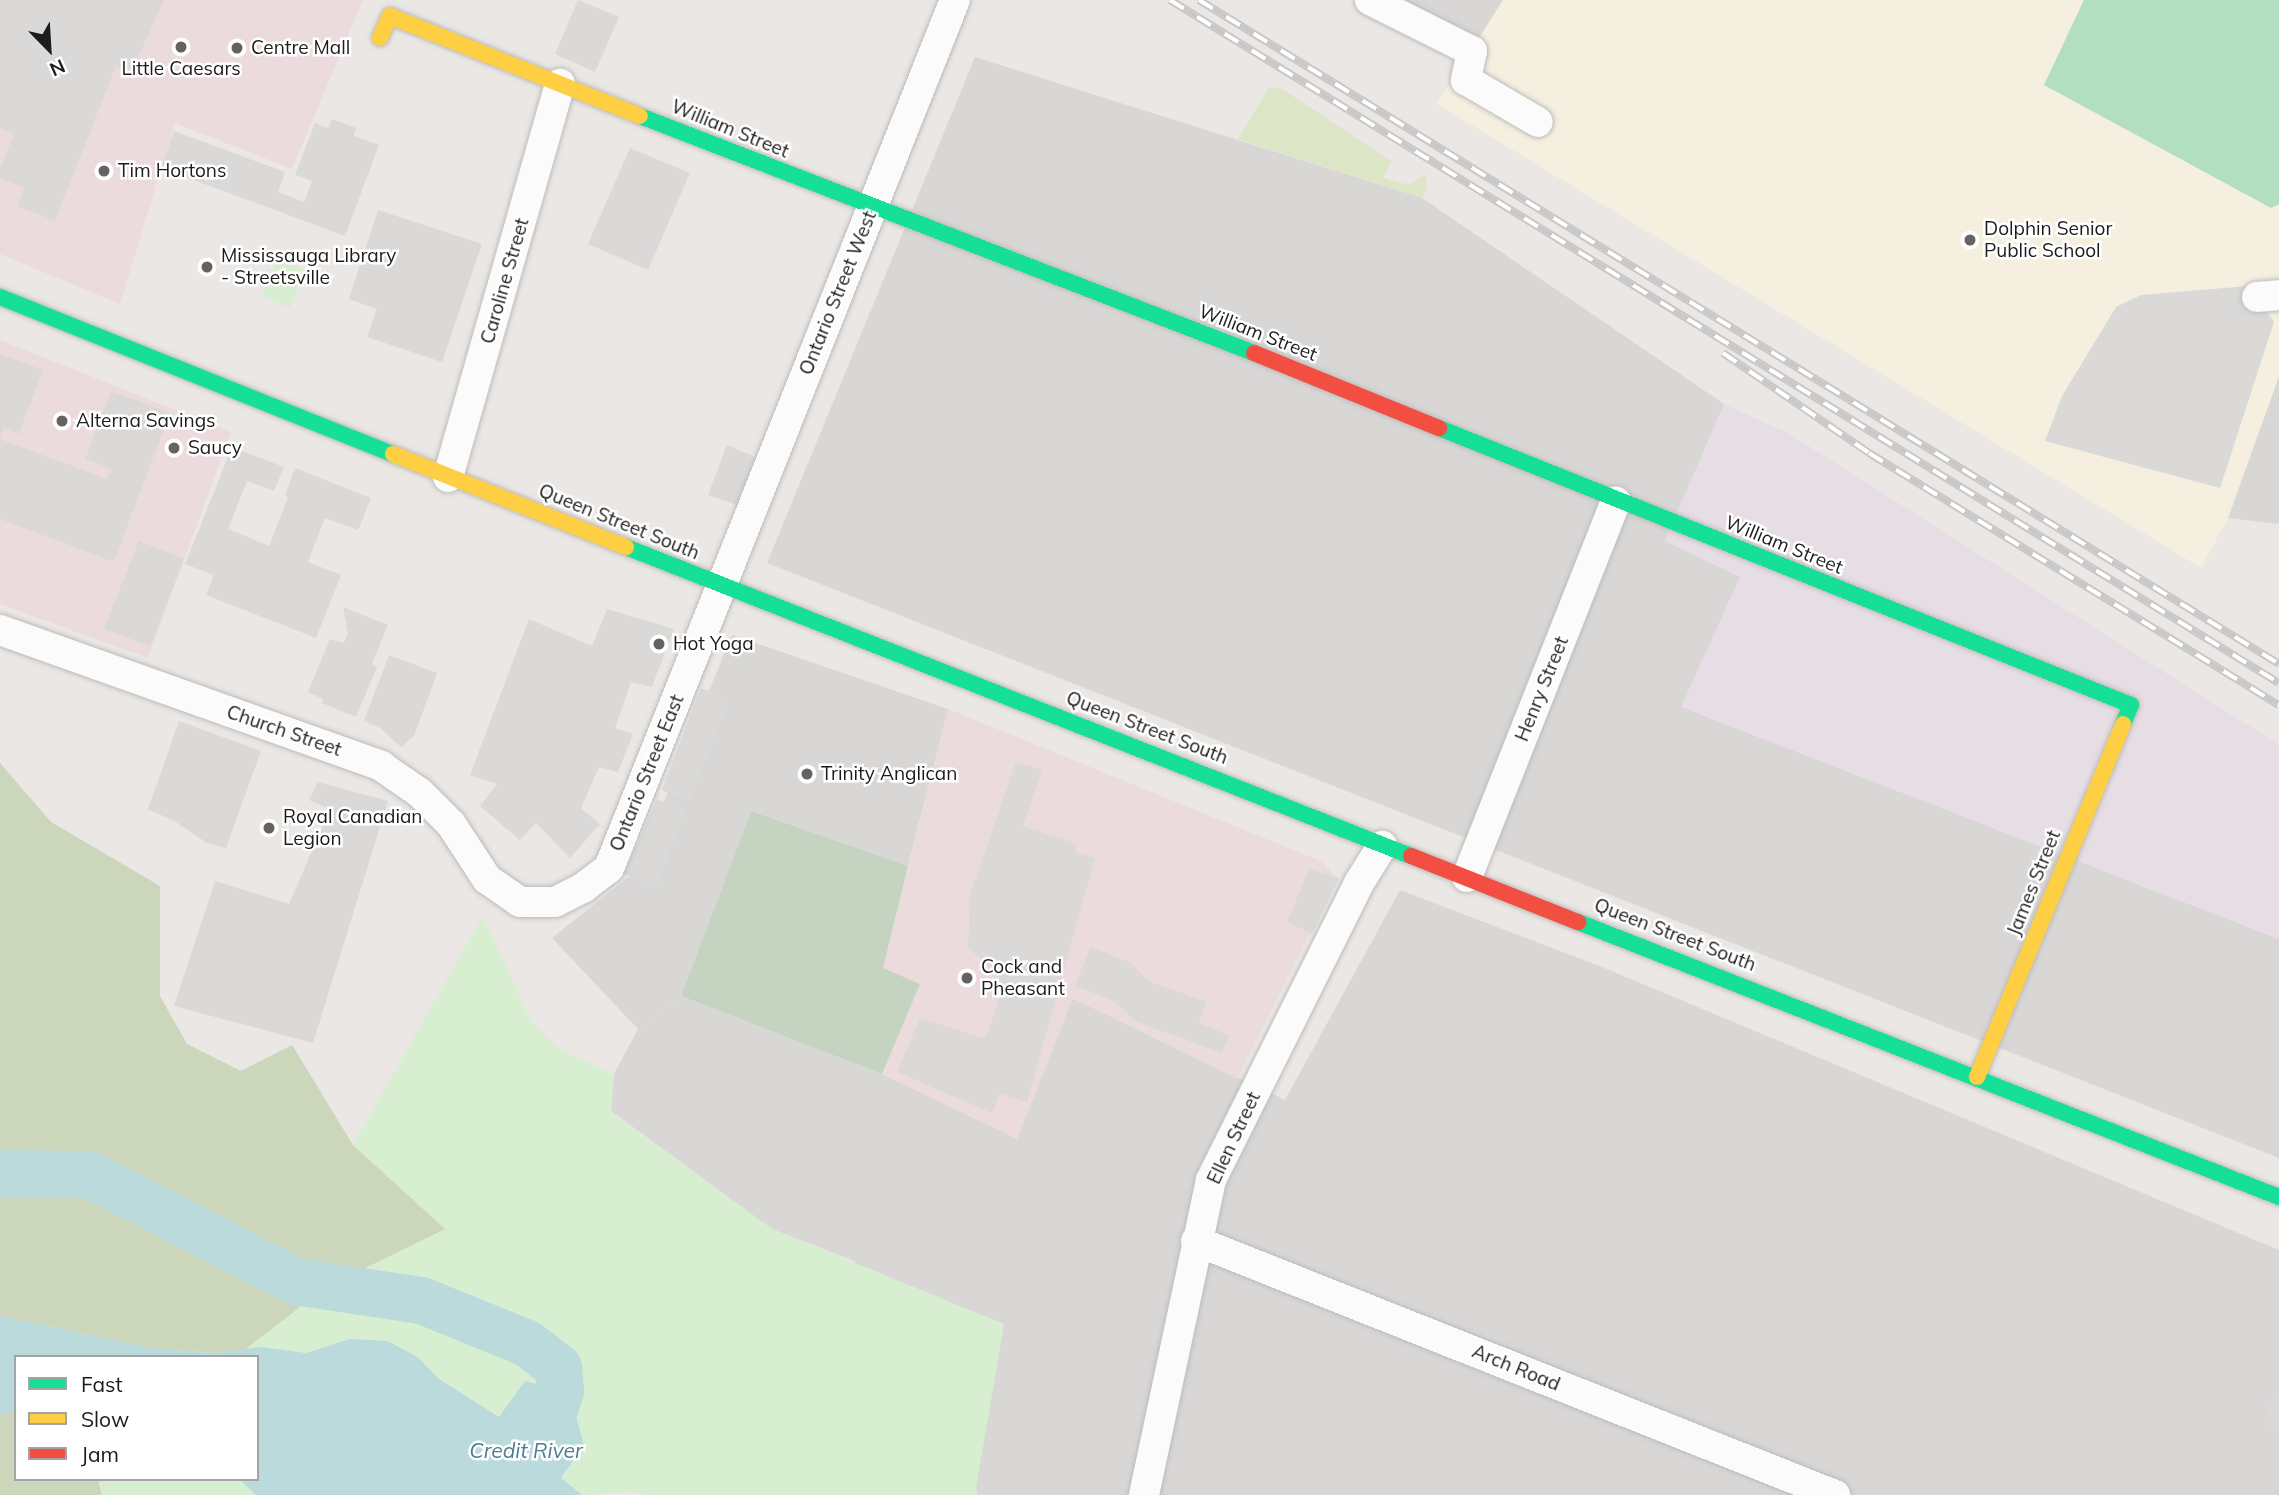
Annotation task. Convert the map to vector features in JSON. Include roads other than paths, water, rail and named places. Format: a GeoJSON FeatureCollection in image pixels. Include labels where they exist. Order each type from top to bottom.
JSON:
{"type":"FeatureCollection","features":[{"type":"Feature","properties":{"kind":"main road","name":"William Street"},"geometry":{"type":"LineString","coordinates":[[380,38],[390,16],[872,208],[1312,376],[1616,501],[2131,705]]}},
{"type":"Feature","properties":{"kind":"main road","name":"Queen Street South"},"geometry":{"type":"LineString","coordinates":[[0,297],[723,586],[2279,1197]]}},
{"type":"Feature","properties":{"kind":"main road","name":"James Street"},"geometry":{"type":"LineString","coordinates":[[1977,1077],[2131,705]]}},
{"type":"Feature","properties":{"kind":"street","name":"Ontario Street West"},"geometry":{"type":"LineString","coordinates":[[723,586],[955,0]]}},
{"type":"Feature","properties":{"kind":"street"},"geometry":{"type":"LineString","coordinates":[[1370,0],[1472,51],[1466,80],[1538,122]]}},
{"type":"Feature","properties":{"kind":"street","name":"Caroline Street"},"geometry":{"type":"LineString","coordinates":[[448,477],[560,84]]}},
{"type":"Feature","properties":{"kind":"street","name":"Henry Street"},"geometry":{"type":"LineString","coordinates":[[1467,877],[1616,501]]}},
{"type":"Feature","properties":{"kind":"street","name":"Ontario Street East"},"geometry":{"type":"LineString","coordinates":[[520,902],[555,902],[584,887],[608,868],[723,586]]}},
{"type":"Feature","properties":{"kind":"street","name":"Church Street"},"geometry":{"type":"LineString","coordinates":[[0,630],[381,766],[404,780],[436,808],[451,824],[487,879],[520,902]]}},
{"type":"Feature","properties":{"kind":"street","name":"Ellen Street"},"geometry":{"type":"LineString","coordinates":[[1144,1495],[1211,1180],[1359,883],[1382,846]]}},
{"type":"Feature","properties":{"kind":"street","name":"Arch Road"},"geometry":{"type":"LineString","coordinates":[[1196,1241],[1835,1495]]}},
{"type":"Feature","properties":{"kind":"water"},"geometry":{"type":"Polygon","coordinates":[[[0,1316],[151,1348],[213,1353],[261,1347],[306,1353],[350,1339],[387,1341],[418,1357],[439,1379],[499,1417],[525,1381],[560,1390],[576,1417],[584,1445],[561,1478],[582,1495],[256,1495],[241,1481],[259,1481],[259,1355],[14,1355],[14,1414],[0,1414],[0,1316]]]}},
{"type":"Feature","properties":{"kind":"waterway","name":"Credit River"},"geometry":{"type":"LineString","coordinates":[[0,1173],[89,1174],[295,1281],[421,1300],[527,1343],[558,1367],[560,1390],[527,1495]]}},
{"type":"Feature","properties":{"kind":"railway"},"geometry":{"type":"LineString","coordinates":[[1170,0],[2279,683]]}},
{"type":"Feature","properties":{"kind":"railway"},"geometry":{"type":"LineString","coordinates":[[1199,0],[2279,664]]}},
{"type":"Feature","properties":{"kind":"railway"},"geometry":{"type":"LineString","coordinates":[[1723,353],[1869,453],[2279,705]]}},
{"type":"Feature","properties":{"kind":"place","name":"Little Caesars"},"geometry":{"type":"Point","coordinates":[181,47]}},
{"type":"Feature","properties":{"kind":"place","name":"Centre Mall"},"geometry":{"type":"Point","coordinates":[237,48]}},
{"type":"Feature","properties":{"kind":"place","name":"Tim Hortons"},"geometry":{"type":"Point","coordinates":[104,171]}},
{"type":"Feature","properties":{"kind":"place","name":"Dolphin Senior Public School"},"geometry":{"type":"Point","coordinates":[1970,240]}},
{"type":"Feature","properties":{"kind":"place","name":"Mississauga Library - Streetsville"},"geometry":{"type":"Point","coordinates":[207,267]}},
{"type":"Feature","properties":{"kind":"place","name":"Alterna Savings"},"geometry":{"type":"Point","coordinates":[62,421]}},
{"type":"Feature","properties":{"kind":"place","name":"Saucy"},"geometry":{"type":"Point","coordinates":[174,448]}},
{"type":"Feature","properties":{"kind":"place","name":"Hot Yoga"},"geometry":{"type":"Point","coordinates":[659,644]}},
{"type":"Feature","properties":{"kind":"place","name":"Trinity Anglican"},"geometry":{"type":"Point","coordinates":[807,774]}},
{"type":"Feature","properties":{"kind":"place","name":"Royal Canadian Legion"},"geometry":{"type":"Point","coordinates":[269,828]}},
{"type":"Feature","properties":{"kind":"place","name":"Cock and Pheasant"},"geometry":{"type":"Point","coordinates":[967,978]}}]}
